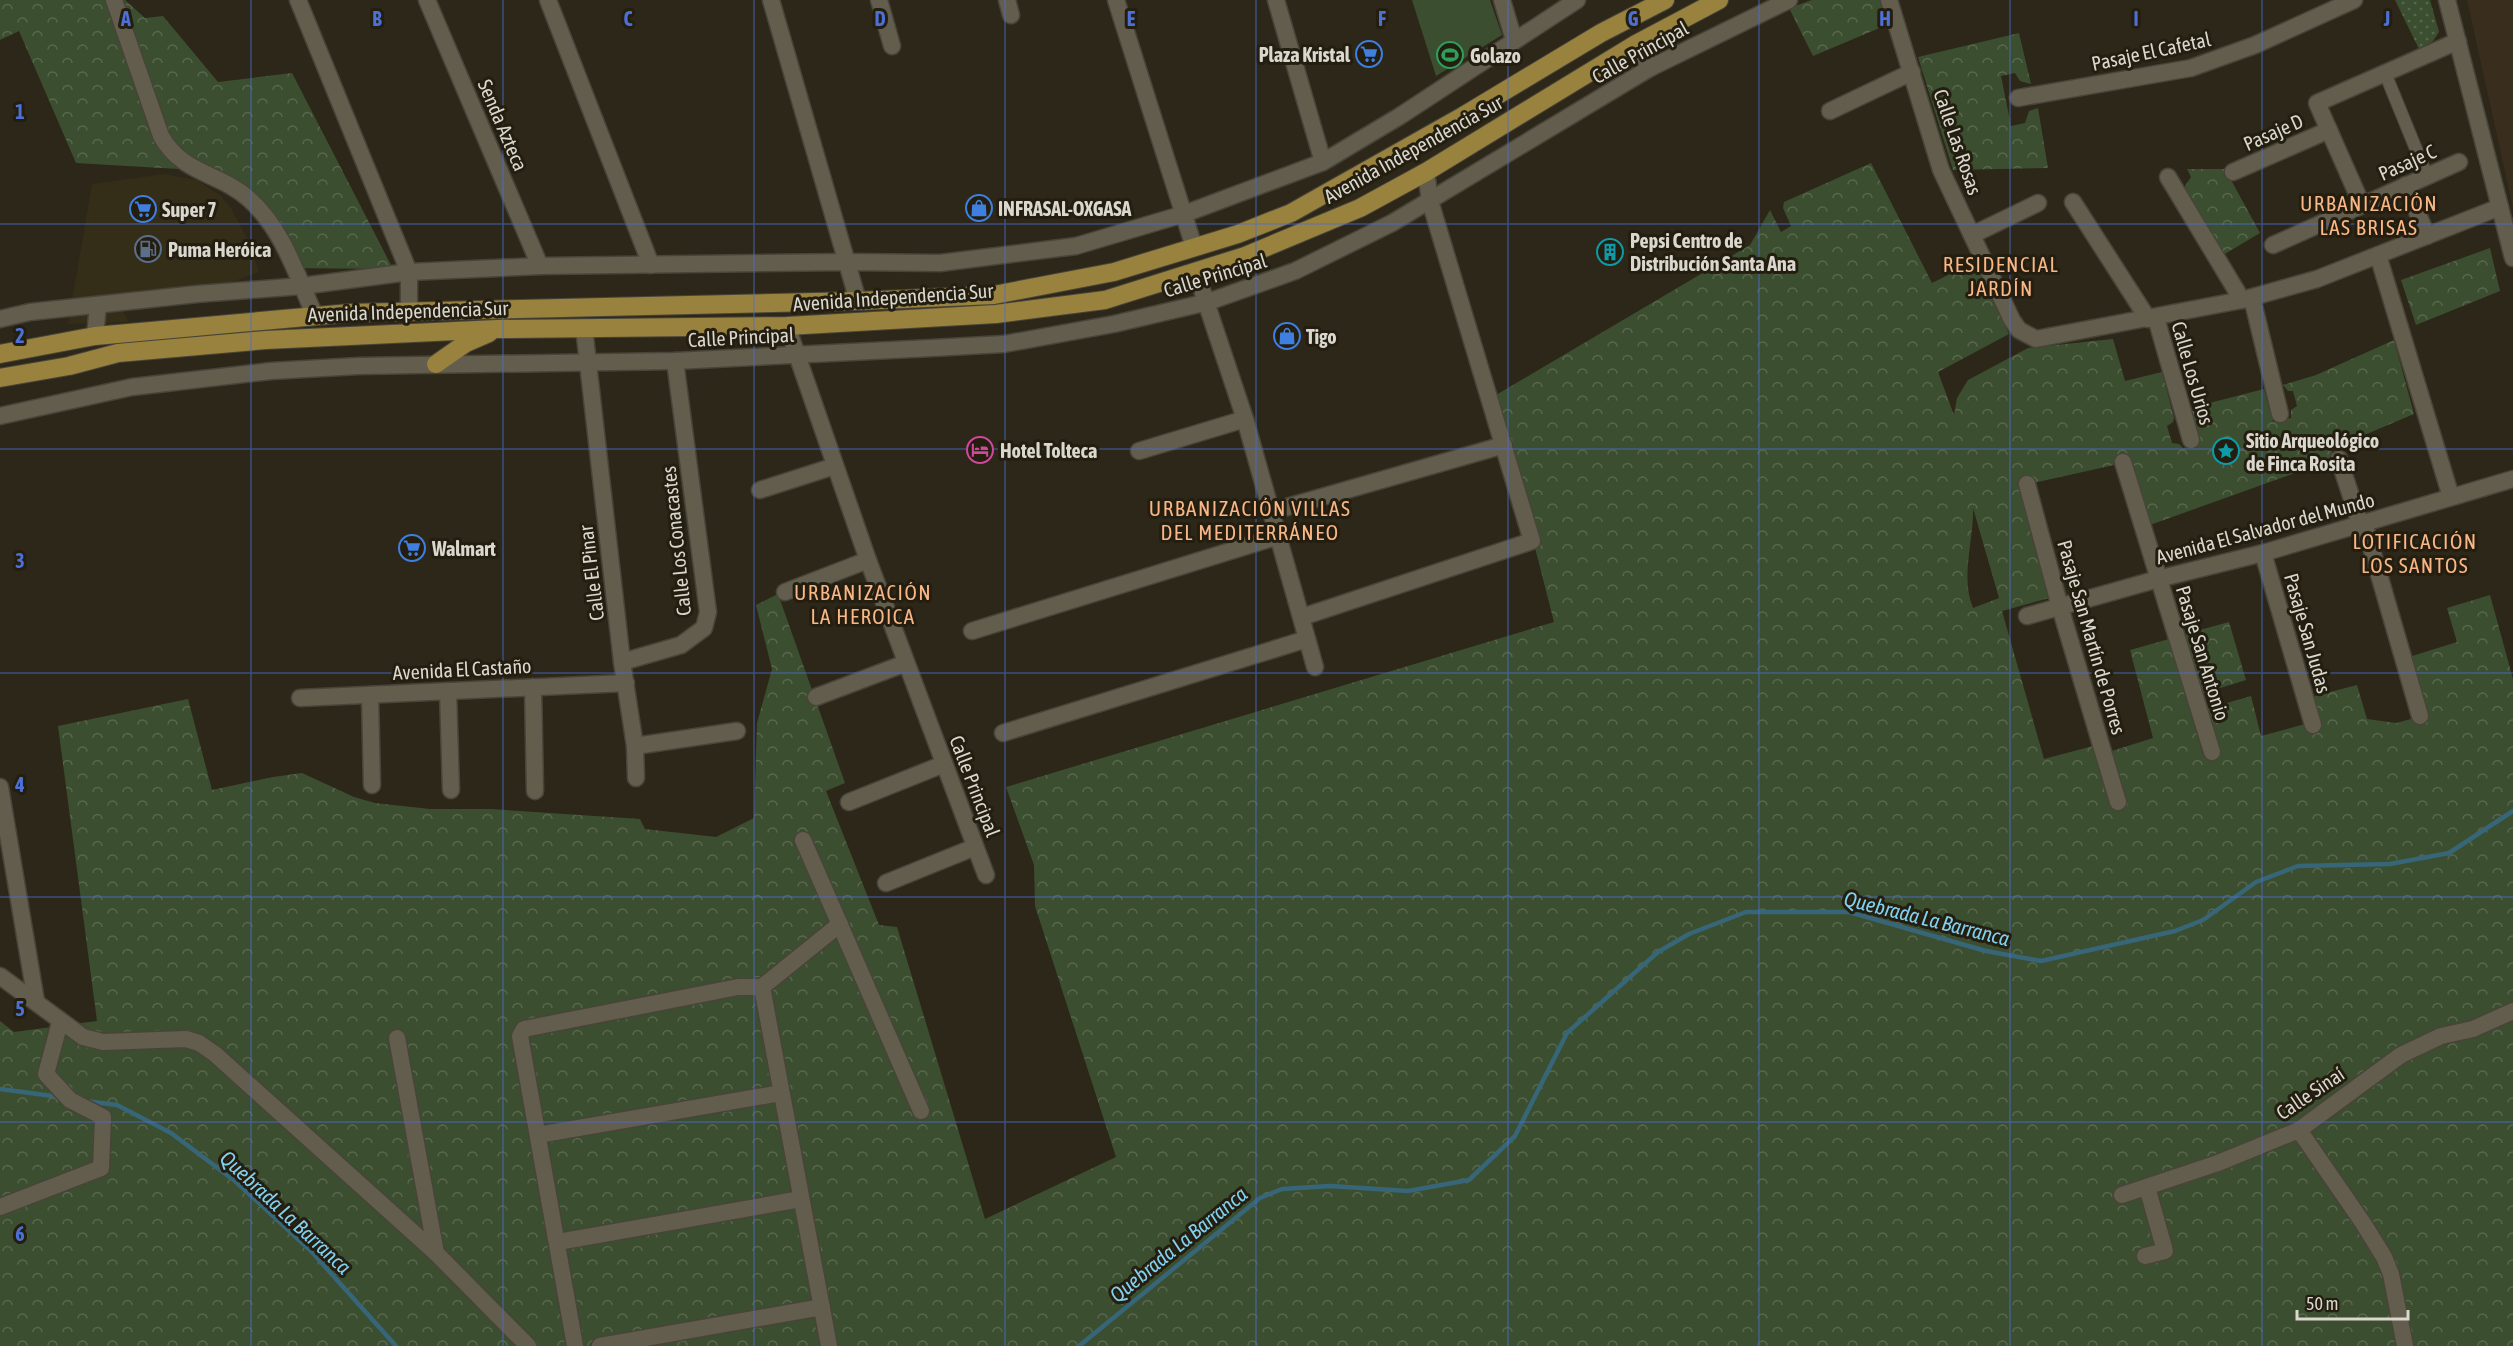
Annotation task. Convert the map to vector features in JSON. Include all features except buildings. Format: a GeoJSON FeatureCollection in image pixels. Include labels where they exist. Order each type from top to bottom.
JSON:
{"type":"FeatureCollection","features":[{"type":"Feature","properties":{"kind":"highway","name":"Avenida Independencia Sur"},"geometry":{"type":"LineString","coordinates":[[0,354],[95,336],[315,316],[409,311],[858,301],[994,294],[1114,272],[1238,234],[1291,213],[1463,116],[1601,33],[1665,0]]}},
{"type":"Feature","properties":{"kind":"highway","name":"Avenida Independencia Sur"},"geometry":{"type":"LineString","coordinates":[[0,378],[69,366],[118,353],[172,347],[367,334],[498,329],[787,326],[996,314],[1105,300],[1245,256],[1360,208],[1426,172],[1636,44],[1719,0]]}},
{"type":"Feature","properties":{"kind":"highway"},"geometry":{"type":"LineString","coordinates":[[436,364],[466,343],[498,329]]}},
{"type":"Feature","properties":{"kind":"street"},"geometry":{"type":"LineString","coordinates":[[114,0],[161,136],[183,163],[249,199],[285,248],[315,316]]}},
{"type":"Feature","properties":{"kind":"street"},"geometry":{"type":"LineString","coordinates":[[298,0],[409,272],[409,311]]}},
{"type":"Feature","properties":{"kind":"street","name":"Senda Azteca"},"geometry":{"type":"LineString","coordinates":[[427,0],[540,266]]}},
{"type":"Feature","properties":{"kind":"street"},"geometry":{"type":"LineString","coordinates":[[548,0],[651,265]]}},
{"type":"Feature","properties":{"kind":"street"},"geometry":{"type":"LineString","coordinates":[[771,0],[858,301]]}},
{"type":"Feature","properties":{"kind":"street"},"geometry":{"type":"LineString","coordinates":[[879,0],[892,46]]}},
{"type":"Feature","properties":{"kind":"street"},"geometry":{"type":"LineString","coordinates":[[1116,0],[1194,247]]}},
{"type":"Feature","properties":{"kind":"street"},"geometry":{"type":"LineString","coordinates":[[1276,0],[1323,162]]}},
{"type":"Feature","properties":{"kind":"street"},"geometry":{"type":"LineString","coordinates":[[1502,0],[1514,40]]}},
{"type":"Feature","properties":{"kind":"street"},"geometry":{"type":"LineString","coordinates":[[0,319],[30,312],[196,294],[302,286],[409,272],[540,266],[940,263],[1076,246],[1184,214],[1323,162],[1400,116],[1577,0]]}},
{"type":"Feature","properties":{"kind":"street","name":"Calle Principal"},"geometry":{"type":"LineString","coordinates":[[0,416],[132,387],[271,371],[436,364],[675,361],[1004,344],[1114,324],[1208,302],[1295,271],[1392,223],[1650,68],[1789,0]]}},
{"type":"Feature","properties":{"kind":"street","name":"Calle Las Rosas"},"geometry":{"type":"LineString","coordinates":[[1889,0],[1941,170],[2012,320],[2028,336],[2036,339],[2152,318]]}},
{"type":"Feature","properties":{"kind":"street","name":"Pasaje El Cafetal"},"geometry":{"type":"LineString","coordinates":[[2018,98],[2191,68],[2255,45],[2354,0]]}},
{"type":"Feature","properties":{"kind":"street"},"geometry":{"type":"LineString","coordinates":[[2448,0],[2513,258]]}},
{"type":"Feature","properties":{"kind":"street"},"geometry":{"type":"LineString","coordinates":[[2362,205],[2318,103],[2458,41]]}},
{"type":"Feature","properties":{"kind":"street"},"geometry":{"type":"LineString","coordinates":[[1636,44],[1650,68]]}},
{"type":"Feature","properties":{"kind":"street"},"geometry":{"type":"LineString","coordinates":[[1830,111],[1912,72]]}},
{"type":"Feature","properties":{"kind":"street"},"geometry":{"type":"LineString","coordinates":[[2385,73],[2427,176]]}},
{"type":"Feature","properties":{"kind":"street","name":"Pasaje D"},"geometry":{"type":"LineString","coordinates":[[2233,172],[2329,130]]}},
{"type":"Feature","properties":{"kind":"street","name":"Pasaje C"},"geometry":{"type":"LineString","coordinates":[[2273,245],[2459,162]]}},
{"type":"Feature","properties":{"kind":"street"},"geometry":{"type":"LineString","coordinates":[[1302,617],[1532,541],[1430,201],[1426,172]]}},
{"type":"Feature","properties":{"kind":"street"},"geometry":{"type":"LineString","coordinates":[[2168,177],[2247,299],[2280,414]]}},
{"type":"Feature","properties":{"kind":"street"},"geometry":{"type":"LineString","coordinates":[[2406,185],[2427,236]]}},
{"type":"Feature","properties":{"kind":"street","name":"Calle Los Urios"},"geometry":{"type":"LineString","coordinates":[[2073,202],[2152,318],[2191,440]]}},
{"type":"Feature","properties":{"kind":"street"},"geometry":{"type":"LineString","coordinates":[[1972,235],[2038,203]]}},
{"type":"Feature","properties":{"kind":"street"},"geometry":{"type":"LineString","coordinates":[[2152,318],[2247,299],[2317,279],[2500,207]]}},
{"type":"Feature","properties":{"kind":"street"},"geometry":{"type":"LineString","coordinates":[[2378,255],[2451,497]]}},
{"type":"Feature","properties":{"kind":"street"},"geometry":{"type":"LineString","coordinates":[[1196,272],[1208,302],[1273,511],[1315,667]]}},
{"type":"Feature","properties":{"kind":"street"},"geometry":{"type":"LineString","coordinates":[[95,336],[98,305]]}},
{"type":"Feature","properties":{"kind":"street","name":"Calle Principal"},"geometry":{"type":"LineString","coordinates":[[787,326],[868,560],[986,876]]}},
{"type":"Feature","properties":{"kind":"street","name":"Calle El Pinar"},"geometry":{"type":"LineString","coordinates":[[584,328],[586,363],[622,662],[635,746],[636,778]]}},
{"type":"Feature","properties":{"kind":"street","name":"Calle Los Conacastes"},"geometry":{"type":"LineString","coordinates":[[622,662],[681,645],[704,628],[708,612],[675,361]]}},
{"type":"Feature","properties":{"kind":"street"},"geometry":{"type":"LineString","coordinates":[[1139,451],[1245,419]]}},
{"type":"Feature","properties":{"kind":"street"},"geometry":{"type":"LineString","coordinates":[[1273,511],[1504,445]]}},
{"type":"Feature","properties":{"kind":"street"},"geometry":{"type":"LineString","coordinates":[[2339,459],[2362,524],[2420,716]]}},
{"type":"Feature","properties":{"kind":"street","name":"Pasaje San Antonio"},"geometry":{"type":"LineString","coordinates":[[2123,462],[2212,752]]}},
{"type":"Feature","properties":{"kind":"street"},"geometry":{"type":"LineString","coordinates":[[760,490],[835,466]]}},
{"type":"Feature","properties":{"kind":"street","name":"Avenida El Salvador del Mundo"},"geometry":{"type":"LineString","coordinates":[[2027,616],[2158,579],[2263,553],[2513,479]]}},
{"type":"Feature","properties":{"kind":"street","name":"Pasaje San Martín de Porres"},"geometry":{"type":"LineString","coordinates":[[2027,484],[2060,607],[2118,802]]}},
{"type":"Feature","properties":{"kind":"street"},"geometry":{"type":"LineString","coordinates":[[972,631],[1279,536]]}},
{"type":"Feature","properties":{"kind":"street","name":"Pasaje San Judas"},"geometry":{"type":"LineString","coordinates":[[2263,553],[2313,725]]}},
{"type":"Feature","properties":{"kind":"street"},"geometry":{"type":"LineString","coordinates":[[785,592],[868,560]]}},
{"type":"Feature","properties":{"kind":"street"},"geometry":{"type":"LineString","coordinates":[[1003,733],[1307,639]]}},
{"type":"Feature","properties":{"kind":"street"},"geometry":{"type":"LineString","coordinates":[[816,697],[906,663]]}},
{"type":"Feature","properties":{"kind":"street","name":"Avenida El Castaño"},"geometry":{"type":"LineString","coordinates":[[300,698],[626,683]]}},
{"type":"Feature","properties":{"kind":"street"},"geometry":{"type":"LineString","coordinates":[[532,687],[535,791]]}},
{"type":"Feature","properties":{"kind":"street"},"geometry":{"type":"LineString","coordinates":[[448,691],[451,790]]}},
{"type":"Feature","properties":{"kind":"street"},"geometry":{"type":"LineString","coordinates":[[370,694],[372,785]]}},
{"type":"Feature","properties":{"kind":"street"},"geometry":{"type":"LineString","coordinates":[[635,746],[736,731]]}},
{"type":"Feature","properties":{"kind":"street"},"geometry":{"type":"LineString","coordinates":[[849,801],[944,764]]}},
{"type":"Feature","properties":{"kind":"street"},"geometry":{"type":"LineString","coordinates":[[0,787],[36,1001]]}},
{"type":"Feature","properties":{"kind":"street"},"geometry":{"type":"LineString","coordinates":[[803,840],[921,1111]]}},
{"type":"Feature","properties":{"kind":"street"},"geometry":{"type":"LineString","coordinates":[[886,883],[975,847]]}},
{"type":"Feature","properties":{"kind":"street"},"geometry":{"type":"LineString","coordinates":[[575,1346],[520,1036],[524,1029],[738,987],[762,987],[840,924]]}},
{"type":"Feature","properties":{"kind":"street"},"geometry":{"type":"LineString","coordinates":[[0,976],[83,1037],[103,1042],[186,1039],[199,1043],[215,1054],[436,1253],[528,1346]]}},
{"type":"Feature","properties":{"kind":"street"},"geometry":{"type":"LineString","coordinates":[[762,987],[829,1346]]}},
{"type":"Feature","properties":{"kind":"street","name":"Calle Sinaí"},"geometry":{"type":"LineString","coordinates":[[2121,1195],[2218,1163],[2300,1130],[2401,1055],[2417,1046],[2441,1036],[2473,1029],[2513,1011]]}},
{"type":"Feature","properties":{"kind":"street"},"geometry":{"type":"LineString","coordinates":[[0,1207],[101,1168],[103,1118],[70,1100],[46,1074],[60,1022]]}},
{"type":"Feature","properties":{"kind":"street"},"geometry":{"type":"LineString","coordinates":[[397,1038],[436,1253]]}},
{"type":"Feature","properties":{"kind":"street"},"geometry":{"type":"LineString","coordinates":[[538,1135],[781,1093]]}},
{"type":"Feature","properties":{"kind":"street"},"geometry":{"type":"LineString","coordinates":[[2300,1130],[2384,1257],[2391,1274],[2405,1346]]}},
{"type":"Feature","properties":{"kind":"street"},"geometry":{"type":"LineString","coordinates":[[2145,1256],[2166,1251],[2147,1187]]}},
{"type":"Feature","properties":{"kind":"street"},"geometry":{"type":"LineString","coordinates":[[558,1242],[801,1199]]}},
{"type":"Feature","properties":{"kind":"street"},"geometry":{"type":"LineString","coordinates":[[600,1346],[822,1307]]}},
{"type":"Feature","properties":{"kind":"shaded area"},"geometry":{"type":"Polygon","coordinates":[[[2467,0],[2513,0],[2513,208],[2467,0]]]}},
{"type":"Feature","properties":{"kind":"shaded area"},"geometry":{"type":"Polygon","coordinates":[[[164,174],[197,180],[221,196],[231,208],[247,238],[259,272],[208,291],[123,305],[122,310],[129,322],[68,324],[92,184],[164,174]]]}},
{"type":"Feature","properties":{"kind":"green space"},"geometry":{"type":"Polygon","coordinates":[[[0,0],[125,0],[145,18],[163,16],[218,82],[292,73],[393,269],[284,268],[281,252],[273,236],[261,221],[245,206],[211,182],[179,169],[76,163],[19,31],[0,40],[0,0]]]}},
{"type":"Feature","properties":{"kind":"green space","name":"Golazo"},"geometry":{"type":"Polygon","coordinates":[[[1412,0],[1490,0],[1502,35],[1436,76],[1412,0]]]}},
{"type":"Feature","properties":{"kind":"green space"},"geometry":{"type":"Polygon","coordinates":[[[1812,0],[1881,0],[1889,24],[1813,56],[1789,8],[1812,0]]]}},
{"type":"Feature","properties":{"kind":"green space"},"geometry":{"type":"Polygon","coordinates":[[[2395,0],[2430,0],[2439,32],[2433,41],[2419,49],[2395,0]]]}},
{"type":"Feature","properties":{"kind":"green space"},"geometry":{"type":"Polygon","coordinates":[[[2019,33],[2031,84],[2020,81],[2015,73],[2001,76],[2011,126],[2025,123],[2029,111],[2038,108],[2048,168],[1953,170],[1918,57],[2019,33]]]}},
{"type":"Feature","properties":{"kind":"green space"},"geometry":{"type":"Polygon","coordinates":[[[1871,163],[1932,283],[1974,262],[2009,334],[1938,372],[1954,415],[1957,398],[1968,380],[2028,348],[2113,339],[2125,381],[2162,372],[2174,418],[2173,422],[2167,426],[2172,443],[2179,444],[2183,448],[2199,444],[2190,408],[2264,389],[2273,422],[2291,418],[2291,410],[2297,406],[2293,391],[2288,391],[2283,385],[2316,375],[2394,340],[2414,414],[2331,449],[2334,459],[2150,525],[2132,461],[2020,486],[2049,598],[2002,611],[2044,759],[2093,746],[2108,799],[2125,798],[2112,751],[2153,738],[2130,650],[2169,639],[2203,755],[2218,750],[2206,709],[2251,696],[2261,736],[2305,724],[2311,697],[2357,685],[2367,719],[2396,723],[2426,715],[2409,657],[2457,642],[2447,608],[2490,595],[2513,679],[2513,1346],[0,1346],[0,1021],[14,1032],[97,1021],[58,726],[188,699],[212,790],[302,773],[354,797],[375,803],[430,809],[490,809],[640,819],[645,829],[716,837],[754,818],[757,723],[772,669],[756,605],[778,594],[845,783],[826,791],[879,925],[897,927],[985,1219],[1116,1157],[1035,906],[1034,865],[1006,787],[1554,622],[1496,395],[1750,245],[1770,210],[1781,232],[1791,226],[1783,208],[1784,202],[1871,163]],[[1973,508],[1968,571],[1969,596],[1973,608],[1999,598],[1973,508]]]}},
{"type":"Feature","properties":{"kind":"green space"},"geometry":{"type":"Polygon","coordinates":[[[2187,169],[2225,169],[2260,233],[2223,255],[2186,192],[2185,186],[2191,177],[2187,169]]]}},
{"type":"Feature","properties":{"kind":"green space"},"geometry":{"type":"Polygon","coordinates":[[[2490,248],[2500,291],[2416,325],[2401,280],[2490,248]]]}},
{"type":"Feature","properties":{"kind":"green space"},"geometry":{"type":"Polygon","coordinates":[[[2229,622],[2246,680],[2201,694],[2185,634],[2229,622]]]}},
{"type":"Feature","properties":{"kind":"waterway","name":"Quebrada La Barranca"},"geometry":{"type":"LineString","coordinates":[[1079,1346],[1260,1198],[1282,1189],[1330,1186],[1408,1191],[1469,1180],[1515,1136],[1567,1033],[1658,952],[1689,934],[1746,912],[1849,912],[1986,951],[2041,961],[2175,931],[2203,920],[2256,882],[2298,866],[2390,864],[2449,853],[2513,811]]}},
{"type":"Feature","properties":{"kind":"waterway","name":"Quebrada La Barranca"},"geometry":{"type":"LineString","coordinates":[[0,1089],[60,1097]]}},
{"type":"Feature","properties":{"kind":"waterway","name":"Quebrada La Barranca"},"geometry":{"type":"LineString","coordinates":[[86,1101],[117,1105],[171,1133],[235,1181],[311,1251],[396,1346]]}},
{"type":"Feature","properties":{"kind":"place","name":"Plaza Kristal"},"geometry":{"type":"Point","coordinates":[1369,54]}},
{"type":"Feature","properties":{"kind":"place","name":"Golazo"},"geometry":{"type":"Point","coordinates":[1450,55]}},
{"type":"Feature","properties":{"kind":"place","name":"INFRASAL-OXGASA"},"geometry":{"type":"Point","coordinates":[979,208]}},
{"type":"Feature","properties":{"kind":"place","name":"Super 7"},"geometry":{"type":"Point","coordinates":[143,209]}},
{"type":"Feature","properties":{"kind":"place","name":"Puma Heróica"},"geometry":{"type":"Point","coordinates":[148,249]}},
{"type":"Feature","properties":{"kind":"place","name":"Pepsi Centro de Distribución Santa Ana"},"geometry":{"type":"Point","coordinates":[1610,252]}},
{"type":"Feature","properties":{"kind":"place","name":"Tigo"},"geometry":{"type":"Point","coordinates":[1287,336]}},
{"type":"Feature","properties":{"kind":"place","name":"Hotel Tolteca"},"geometry":{"type":"Point","coordinates":[980,450]}},
{"type":"Feature","properties":{"kind":"place","name":"Sitio Arqueológico de Finca Rosita"},"geometry":{"type":"Point","coordinates":[2226,451]}},
{"type":"Feature","properties":{"kind":"place","name":"Walmart"},"geometry":{"type":"Point","coordinates":[412,548]}},
{"type":"Feature","properties":{"kind":"district","name":"URBANIZACIÓN LAS BRISAS"},"geometry":{"type":"Point","coordinates":[2369,215]}},
{"type":"Feature","properties":{"kind":"district","name":"RESIDENCIAL JARDÍN"},"geometry":{"type":"Point","coordinates":[2001,276]}},
{"type":"Feature","properties":{"kind":"district","name":"URBANIZACIÓN VILLAS DEL MEDITERRÁNEO"},"geometry":{"type":"Point","coordinates":[1250,520]}},
{"type":"Feature","properties":{"kind":"district","name":"LOTIFICACIÓN LOS SANTOS"},"geometry":{"type":"Point","coordinates":[2415,553]}},
{"type":"Feature","properties":{"kind":"district","name":"URBANIZACIÓN LA HEROICA"},"geometry":{"type":"Point","coordinates":[863,604]}}]}
